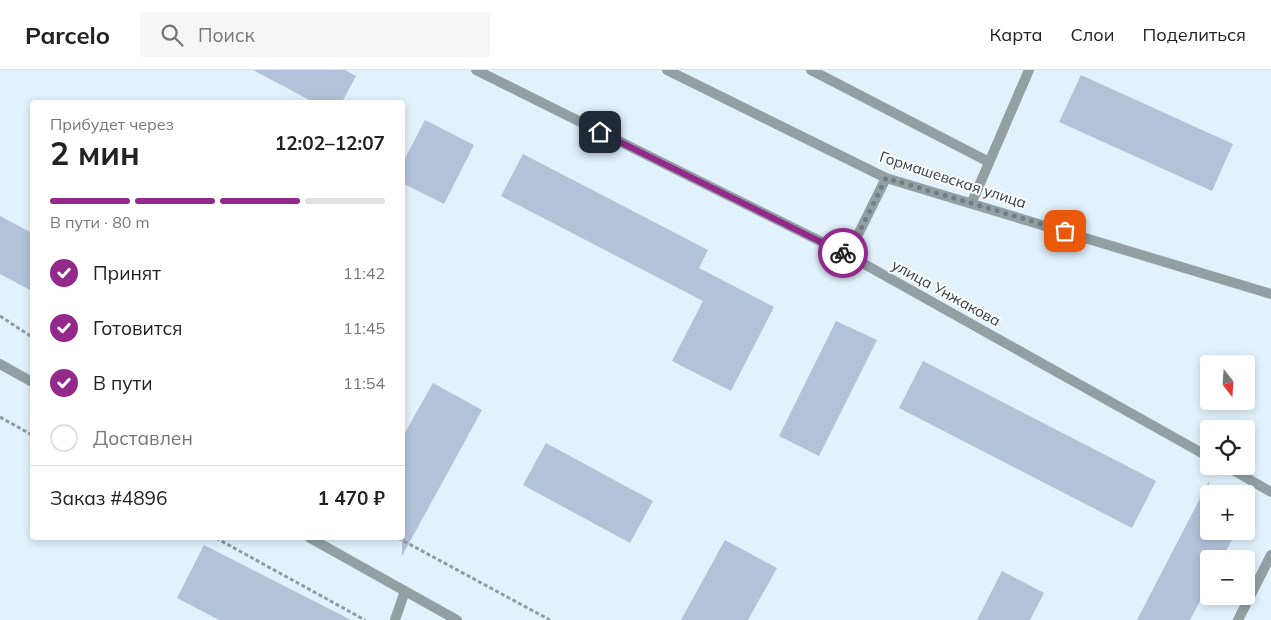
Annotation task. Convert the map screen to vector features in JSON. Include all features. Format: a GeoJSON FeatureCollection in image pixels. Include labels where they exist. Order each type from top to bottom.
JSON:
{"type":"FeatureCollection","features":[{"type":"Feature","properties":{"kind":"street","name":"улица Унжакова"},"geometry":{"type":"LineString","coordinates":[[476,70],[848,255],[1200,452]]}},
{"type":"Feature","properties":{"kind":"street","name":"Гормашевская улица"},"geometry":{"type":"LineString","coordinates":[[668,70],[886,178],[972,202],[1271,294]]}},
{"type":"Feature","properties":{"kind":"street"},"geometry":{"type":"LineString","coordinates":[[811,70],[989,162]]}},
{"type":"Feature","properties":{"kind":"street"},"geometry":{"type":"LineString","coordinates":[[972,202],[1029,70]]}},
{"type":"Feature","properties":{"kind":"street"},"geometry":{"type":"LineString","coordinates":[[848,255],[886,178]]}},
{"type":"Feature","properties":{"kind":"street"},"geometry":{"type":"LineString","coordinates":[[0,364],[30,381]]}},
{"type":"Feature","properties":{"kind":"street"},"geometry":{"type":"LineString","coordinates":[[1242,475],[1271,492]]}},
{"type":"Feature","properties":{"kind":"street"},"geometry":{"type":"LineString","coordinates":[[314,540],[457,620]]}},
{"type":"Feature","properties":{"kind":"street"},"geometry":{"type":"LineString","coordinates":[[1238,620],[1271,555]]}},
{"type":"Feature","properties":{"kind":"street"},"geometry":{"type":"LineString","coordinates":[[395,620],[405,591]]}},
{"type":"Feature","properties":{"kind":"path"},"geometry":{"type":"LineString","coordinates":[[0,316],[30,335]]}},
{"type":"Feature","properties":{"kind":"path"},"geometry":{"type":"LineString","coordinates":[[0,417],[30,435]]}},
{"type":"Feature","properties":{"kind":"path"},"geometry":{"type":"LineString","coordinates":[[220,540],[365,620]]}},
{"type":"Feature","properties":{"kind":"path"},"geometry":{"type":"LineString","coordinates":[[402,540],[550,620]]}},
{"type":"Feature","properties":{"kind":"building"},"geometry":{"type":"Polygon","coordinates":[[[253,70],[345,70],[356,76],[343,100],[309,100],[253,70]]]}},
{"type":"Feature","properties":{"kind":"building"},"geometry":{"type":"Polygon","coordinates":[[[1081,75],[1233,144],[1212,191],[1059,122],[1081,75]]]}},
{"type":"Feature","properties":{"kind":"building"},"geometry":{"type":"Polygon","coordinates":[[[425,120],[474,145],[444,204],[405,184],[405,158],[425,120]]]}},
{"type":"Feature","properties":{"kind":"building"},"geometry":{"type":"Polygon","coordinates":[[[523,154],[708,250],[699,268],[774,307],[731,391],[672,361],[703,301],[501,196],[523,154]]]}},
{"type":"Feature","properties":{"kind":"building"},"geometry":{"type":"Polygon","coordinates":[[[0,216],[30,232],[30,290],[0,274],[0,216]]]}},
{"type":"Feature","properties":{"kind":"building"},"geometry":{"type":"Polygon","coordinates":[[[836,321],[877,340],[819,456],[779,436],[836,321]]]}},
{"type":"Feature","properties":{"kind":"building"},"geometry":{"type":"Polygon","coordinates":[[[923,361],[1156,481],[1132,528],[899,408],[923,361]]]}},
{"type":"Feature","properties":{"kind":"building"},"geometry":{"type":"Polygon","coordinates":[[[433,383],[482,410],[402,556],[402,540],[405,540],[405,433],[433,383]]]}},
{"type":"Feature","properties":{"kind":"building"},"geometry":{"type":"Polygon","coordinates":[[[546,443],[653,501],[630,543],[523,485],[546,443]]]}},
{"type":"Feature","properties":{"kind":"building"},"geometry":{"type":"Polygon","coordinates":[[[1200,498],[1200,540],[1232,540],[1226,550],[1200,550],[1200,601],[1190,620],[1137,620],[1200,498]]]}},
{"type":"Feature","properties":{"kind":"building"},"geometry":{"type":"Polygon","coordinates":[[[725,540],[777,568],[748,620],[681,620],[725,540]]]}},
{"type":"Feature","properties":{"kind":"building"},"geometry":{"type":"Polygon","coordinates":[[[204,545],[351,620],[219,620],[177,598],[204,545]]]}},
{"type":"Feature","properties":{"kind":"building"},"geometry":{"type":"Polygon","coordinates":[[[1002,571],[1044,593],[1030,620],[977,620],[1002,571]]]}},
{"type":"Feature","properties":{"kind":"way so far"},"geometry":{"type":"LineString","coordinates":[[843,253],[848,255],[886,178],[1065,231]]}},
{"type":"Feature","properties":{"kind":"route"},"geometry":{"type":"LineString","coordinates":[[600,132],[843,253]]}}]}
